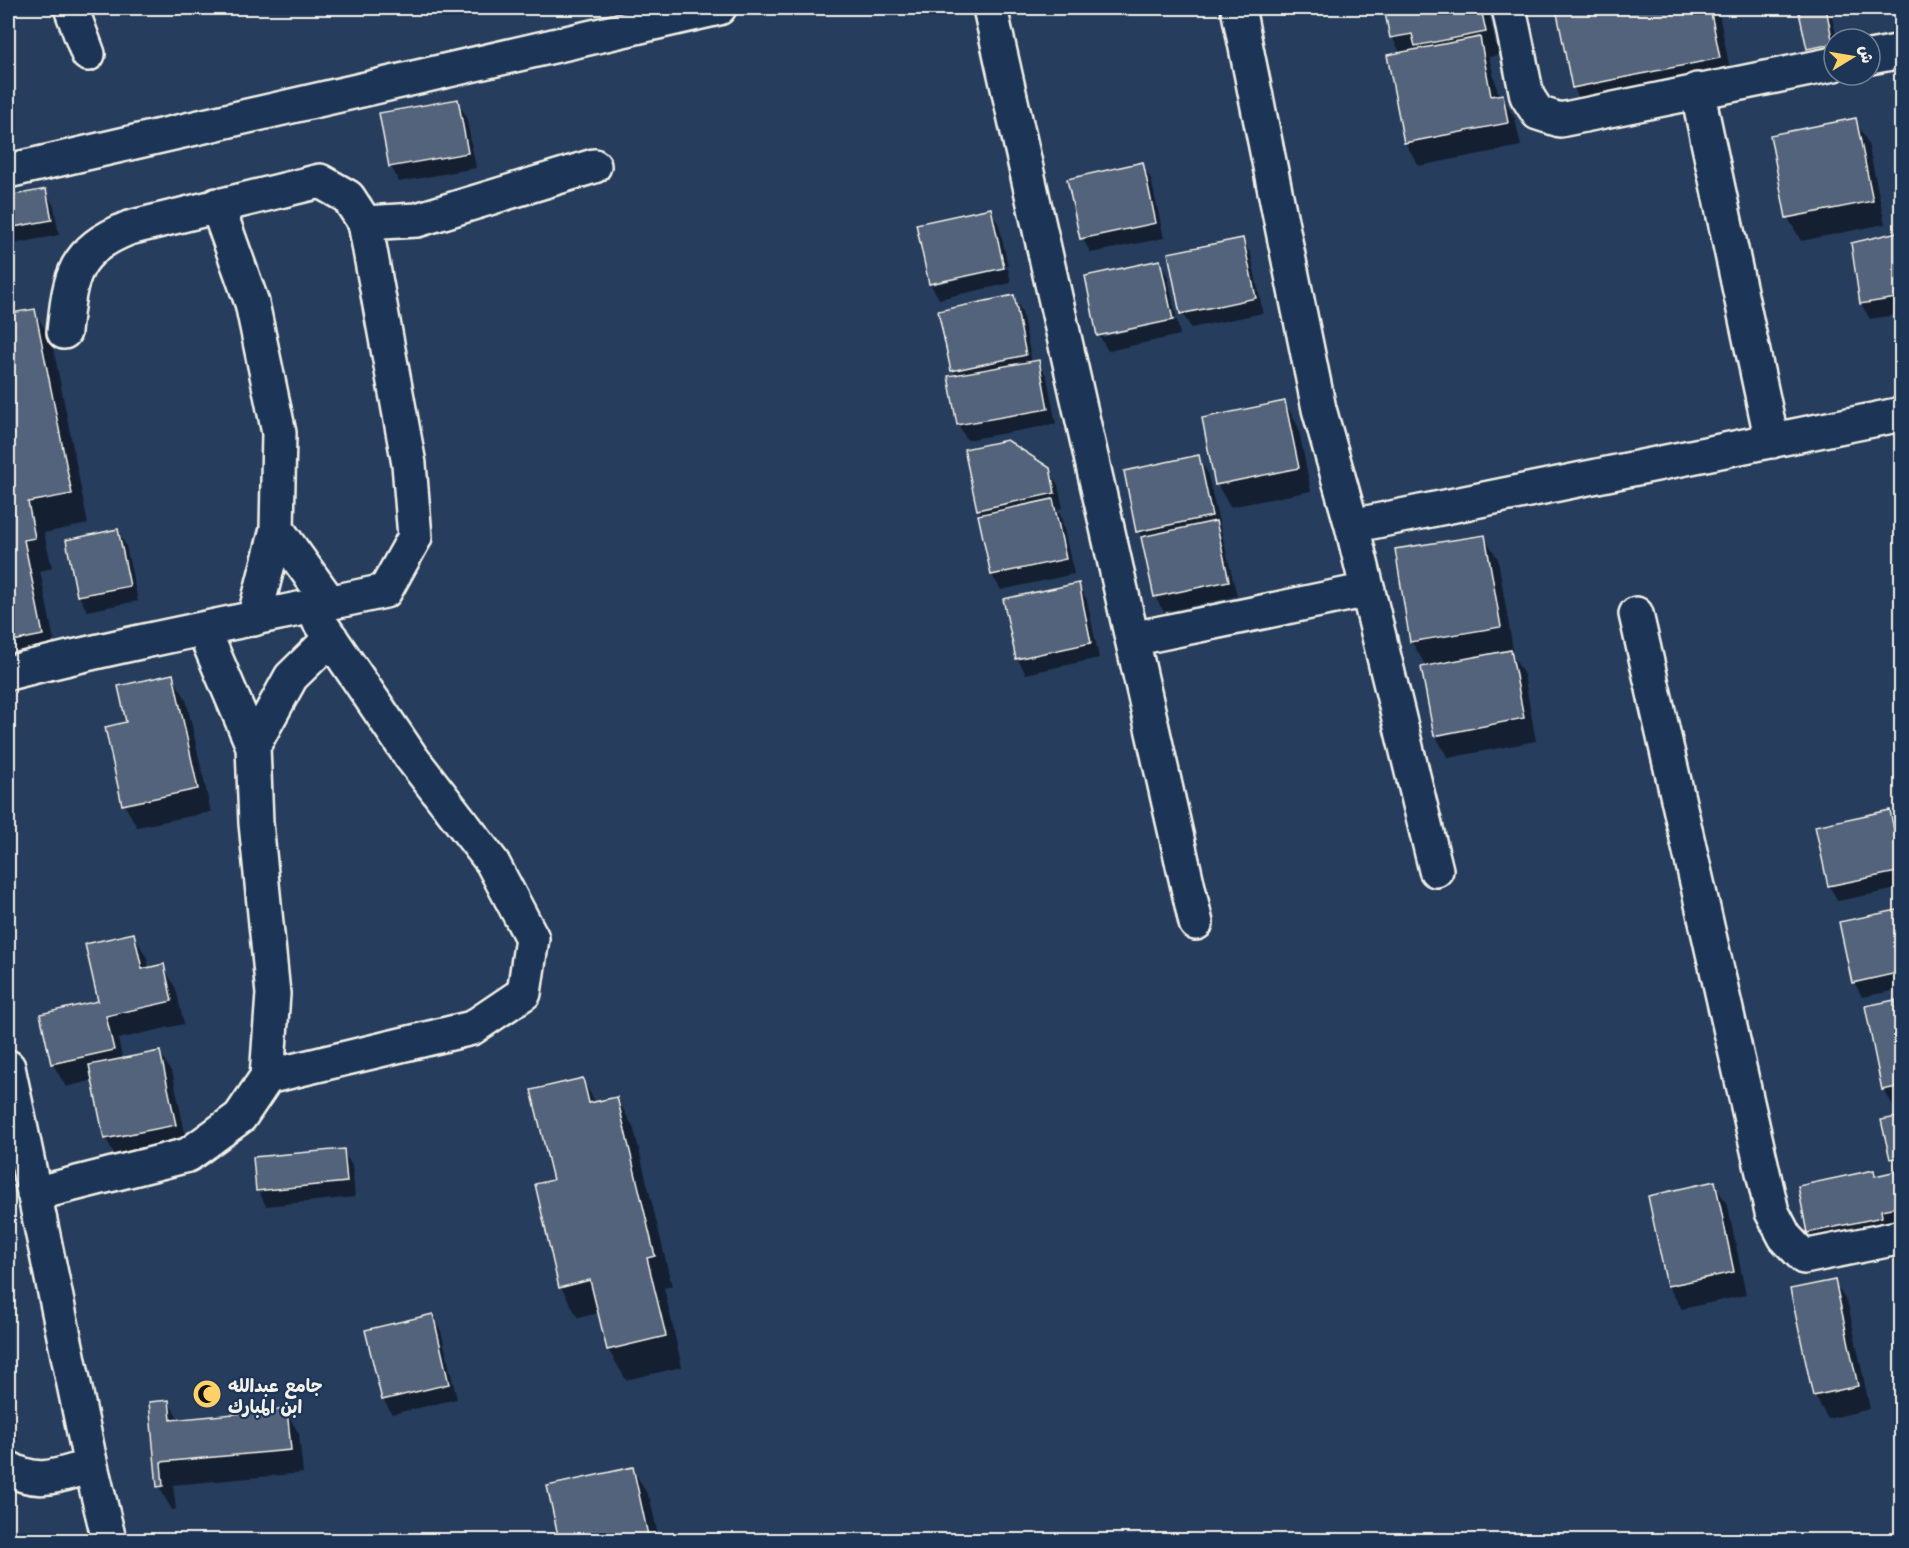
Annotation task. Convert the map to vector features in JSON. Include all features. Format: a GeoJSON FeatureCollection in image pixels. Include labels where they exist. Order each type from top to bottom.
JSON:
{"type":"FeatureCollection","features":[{"type":"Feature","properties":{"kind":"street"},"geometry":{"type":"LineString","coordinates":[[70,8],[88,54]]}},
{"type":"Feature","properties":{"kind":"street"},"geometry":{"type":"LineString","coordinates":[[8,171],[719,8]]}},
{"type":"Feature","properties":{"kind":"street"},"geometry":{"type":"LineString","coordinates":[[990,8],[1196,923]]}},
{"type":"Feature","properties":{"kind":"street"},"geometry":{"type":"LineString","coordinates":[[1238,8],[1318,409],[1353,526],[1436,870]]}},
{"type":"Feature","properties":{"kind":"street"},"geometry":{"type":"LineString","coordinates":[[1509,8],[1527,96],[1538,113],[1560,120],[1697,90],[1822,66]]}},
{"type":"Feature","properties":{"kind":"street"},"geometry":{"type":"LineString","coordinates":[[1882,55],[1902,51]]}},
{"type":"Feature","properties":{"kind":"street"},"geometry":{"type":"LineString","coordinates":[[1697,90],[1772,441]]}},
{"type":"Feature","properties":{"kind":"street"},"geometry":{"type":"LineString","coordinates":[[365,223],[417,220],[594,166]]}},
{"type":"Feature","properties":{"kind":"street"},"geometry":{"type":"LineString","coordinates":[[8,673],[84,654],[204,631],[385,591],[415,537],[409,464],[365,223],[348,197],[320,181],[129,228],[109,237],[84,256],[69,283],[64,332]]}},
{"type":"Feature","properties":{"kind":"street"},"geometry":{"type":"LineString","coordinates":[[218,205],[252,303],[279,433],[277,529],[254,619]]}},
{"type":"Feature","properties":{"kind":"street"},"geometry":{"type":"LineString","coordinates":[[1353,526],[1902,414]]}},
{"type":"Feature","properties":{"kind":"street"},"geometry":{"type":"LineString","coordinates":[[267,1077],[472,1028],[524,993],[532,938],[492,862],[411,757],[331,638],[320,605],[277,529]]}},
{"type":"Feature","properties":{"kind":"street"},"geometry":{"type":"LineString","coordinates":[[1132,639],[1368,591]]}},
{"type":"Feature","properties":{"kind":"street"},"geometry":{"type":"LineString","coordinates":[[1636,614],[1772,1212],[1785,1237],[1804,1257],[1902,1237]]}},
{"type":"Feature","properties":{"kind":"street"},"geometry":{"type":"LineString","coordinates":[[34,1194],[188,1155],[240,1117],[267,1077],[273,994],[256,823],[253,746],[204,631]]}},
{"type":"Feature","properties":{"kind":"street"},"geometry":{"type":"LineString","coordinates":[[253,746],[291,677],[331,638]]}},
{"type":"Feature","properties":{"kind":"street"},"geometry":{"type":"LineString","coordinates":[[8,1066],[91,1466],[109,1540]]}},
{"type":"Feature","properties":{"kind":"street"},"geometry":{"type":"LineString","coordinates":[[8,1468],[32,1479],[46,1479],[91,1466]]}},
{"type":"Feature","properties":{"kind":"building"},"geometry":{"type":"Polygon","coordinates":[[[1384,8],[1481,8],[1486,32],[1415,46],[1412,34],[1390,38],[1384,8]]]}},
{"type":"Feature","properties":{"kind":"building"},"geometry":{"type":"Polygon","coordinates":[[[1556,8],[1710,8],[1720,58],[1572,88],[1556,8]]]}},
{"type":"Feature","properties":{"kind":"building"},"geometry":{"type":"Polygon","coordinates":[[[1798,8],[1826,8],[1830,27],[1822,27],[1822,46],[1807,49],[1798,8]]]}},
{"type":"Feature","properties":{"kind":"building"},"geometry":{"type":"Polygon","coordinates":[[[1480,37],[1491,96],[1503,94],[1508,123],[1404,143],[1387,55],[1480,37]]]}},
{"type":"Feature","properties":{"kind":"building"},"geometry":{"type":"Polygon","coordinates":[[[458,99],[468,153],[389,167],[379,113],[458,99]]]}},
{"type":"Feature","properties":{"kind":"building"},"geometry":{"type":"Polygon","coordinates":[[[1856,118],[1873,201],[1786,218],[1770,135],[1856,118]]]}},
{"type":"Feature","properties":{"kind":"building"},"geometry":{"type":"Polygon","coordinates":[[[1143,162],[1156,223],[1080,239],[1067,179],[1143,162]]]}},
{"type":"Feature","properties":{"kind":"building"},"geometry":{"type":"Polygon","coordinates":[[[46,189],[52,220],[8,228],[8,196],[46,189]]]}},
{"type":"Feature","properties":{"kind":"building"},"geometry":{"type":"Polygon","coordinates":[[[991,208],[1004,268],[929,284],[916,224],[991,208]]]}},
{"type":"Feature","properties":{"kind":"building"},"geometry":{"type":"Polygon","coordinates":[[[1902,231],[1902,297],[1860,304],[1851,243],[1902,231]]]}},
{"type":"Feature","properties":{"kind":"building"},"geometry":{"type":"Polygon","coordinates":[[[1243,238],[1256,298],[1180,314],[1168,253],[1243,238]]]}},
{"type":"Feature","properties":{"kind":"building"},"geometry":{"type":"Polygon","coordinates":[[[1160,260],[1173,320],[1097,336],[1085,276],[1160,260]]]}},
{"type":"Feature","properties":{"kind":"building"},"geometry":{"type":"Polygon","coordinates":[[[8,294],[11,313],[35,309],[72,494],[28,502],[35,538],[24,540],[43,635],[8,642],[8,294]]]}},
{"type":"Feature","properties":{"kind":"building"},"geometry":{"type":"Polygon","coordinates":[[[1014,295],[1026,355],[951,371],[938,311],[1014,295]]]}},
{"type":"Feature","properties":{"kind":"building"},"geometry":{"type":"Polygon","coordinates":[[[1039,360],[1048,409],[957,425],[948,376],[1039,360]]]}},
{"type":"Feature","properties":{"kind":"building"},"geometry":{"type":"Polygon","coordinates":[[[1285,401],[1299,468],[1215,485],[1202,418],[1285,401]]]}},
{"type":"Feature","properties":{"kind":"building"},"geometry":{"type":"Polygon","coordinates":[[[1007,440],[1050,468],[1055,493],[977,510],[964,449],[1007,440]]]}},
{"type":"Feature","properties":{"kind":"building"},"geometry":{"type":"Polygon","coordinates":[[[1199,455],[1212,516],[1136,532],[1124,471],[1199,455]]]}},
{"type":"Feature","properties":{"kind":"building"},"geometry":{"type":"Polygon","coordinates":[[[1053,499],[1066,559],[991,575],[978,515],[1053,499]]]}},
{"type":"Feature","properties":{"kind":"building"},"geometry":{"type":"Polygon","coordinates":[[[1216,521],[1229,581],[1154,597],[1141,537],[1216,521]]]}},
{"type":"Feature","properties":{"kind":"building"},"geometry":{"type":"Polygon","coordinates":[[[118,529],[130,586],[77,596],[66,540],[118,529]]]}},
{"type":"Feature","properties":{"kind":"building"},"geometry":{"type":"Polygon","coordinates":[[[1485,535],[1501,627],[1410,642],[1395,549],[1485,535]]]}},
{"type":"Feature","properties":{"kind":"building"},"geometry":{"type":"Polygon","coordinates":[[[1079,583],[1091,643],[1016,659],[1003,599],[1079,583]]]}},
{"type":"Feature","properties":{"kind":"building"},"geometry":{"type":"Polygon","coordinates":[[[1511,650],[1524,718],[1434,736],[1421,667],[1511,650]]]}},
{"type":"Feature","properties":{"kind":"building"},"geometry":{"type":"Polygon","coordinates":[[[173,674],[198,789],[122,805],[105,727],[126,722],[118,686],[173,674]]]}},
{"type":"Feature","properties":{"kind":"building"},"geometry":{"type":"Polygon","coordinates":[[[1890,810],[1902,871],[1828,886],[1815,826],[1890,810]]]}},
{"type":"Feature","properties":{"kind":"building"},"geometry":{"type":"Polygon","coordinates":[[[1902,909],[1902,972],[1852,983],[1839,922],[1902,909]]]}},
{"type":"Feature","properties":{"kind":"building"},"geometry":{"type":"Polygon","coordinates":[[[134,933],[142,969],[164,964],[172,1001],[106,1016],[114,1050],[51,1064],[40,1014],[98,1001],[85,944],[134,933]]]}},
{"type":"Feature","properties":{"kind":"building"},"geometry":{"type":"Polygon","coordinates":[[[1895,1000],[1896,1006],[1902,1006],[1902,1086],[1882,1090],[1865,1006],[1895,1000]]]}},
{"type":"Feature","properties":{"kind":"building"},"geometry":{"type":"Polygon","coordinates":[[[160,1051],[176,1125],[104,1139],[89,1065],[160,1051]]]}},
{"type":"Feature","properties":{"kind":"building"},"geometry":{"type":"Polygon","coordinates":[[[583,1078],[589,1103],[617,1097],[655,1256],[647,1258],[666,1336],[607,1350],[590,1280],[559,1288],[535,1184],[553,1180],[531,1090],[583,1078]]]}},
{"type":"Feature","properties":{"kind":"building"},"geometry":{"type":"Polygon","coordinates":[[[1902,1116],[1902,1157],[1890,1159],[1881,1120],[1902,1116]]]}},
{"type":"Feature","properties":{"kind":"building"},"geometry":{"type":"Polygon","coordinates":[[[344,1149],[347,1182],[256,1191],[253,1157],[344,1149]]]}},
{"type":"Feature","properties":{"kind":"building"},"geometry":{"type":"Polygon","coordinates":[[[1874,1170],[1875,1176],[1897,1171],[1902,1206],[1881,1210],[1882,1217],[1807,1233],[1798,1186],[1874,1170]]]}},
{"type":"Feature","properties":{"kind":"building"},"geometry":{"type":"Polygon","coordinates":[[[1715,1181],[1734,1272],[1667,1286],[1648,1196],[1715,1181]]]}},
{"type":"Feature","properties":{"kind":"building"},"geometry":{"type":"Polygon","coordinates":[[[1835,1280],[1858,1386],[1813,1396],[1790,1289],[1835,1280]]]}},
{"type":"Feature","properties":{"kind":"building"},"geometry":{"type":"Polygon","coordinates":[[[433,1314],[449,1384],[382,1400],[365,1330],[433,1314]]]}},
{"type":"Feature","properties":{"kind":"building"},"geometry":{"type":"Polygon","coordinates":[[[169,1400],[171,1420],[287,1409],[291,1450],[161,1462],[163,1486],[157,1487],[149,1402],[169,1400]]]}},
{"type":"Feature","properties":{"kind":"building"},"geometry":{"type":"Polygon","coordinates":[[[633,1467],[649,1540],[559,1540],[547,1486],[633,1467]]]}},
{"type":"Feature","properties":{"kind":"place","name":"جامع عبدالله ابن المبارك"},"geometry":{"type":"Point","coordinates":[207,1394]}}]}
